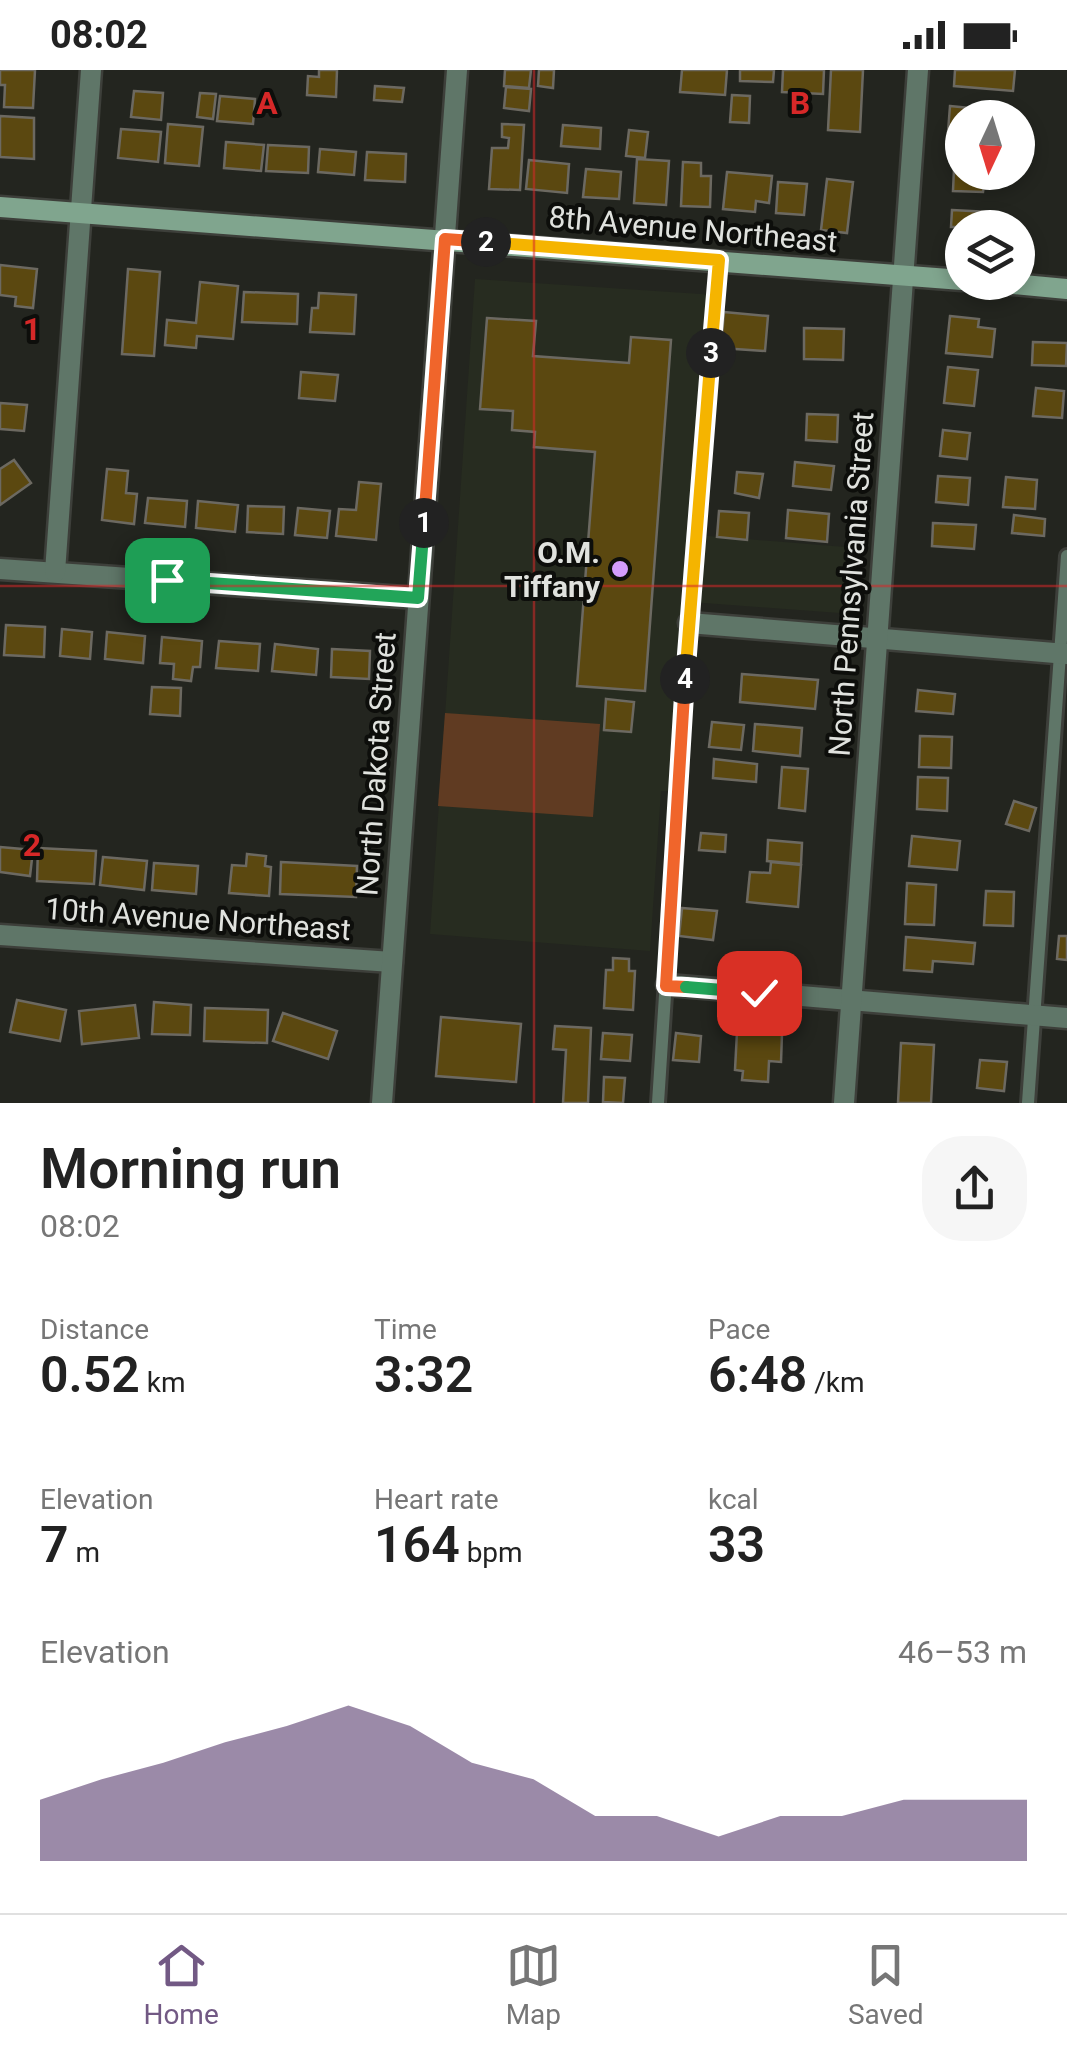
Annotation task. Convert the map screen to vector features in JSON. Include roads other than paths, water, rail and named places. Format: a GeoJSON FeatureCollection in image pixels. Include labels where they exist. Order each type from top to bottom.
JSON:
{"type":"FeatureCollection","features":[{"type":"Feature","properties":{"kind":"main road","name":"8th Avenue Northeast"},"geometry":{"type":"LineString","coordinates":[[0,208],[945,279]]}},
{"type":"Feature","properties":{"kind":"main road"},"geometry":{"type":"LineString","coordinates":[[1035,285],[1067,288]]}},
{"type":"Feature","properties":{"kind":"street"},"geometry":{"type":"LineString","coordinates":[[55,572],[91,70]]}},
{"type":"Feature","properties":{"kind":"street","name":"North Dakota Street"},"geometry":{"type":"LineString","coordinates":[[382,1103],[457,70]]}},
{"type":"Feature","properties":{"kind":"street","name":"North Pennsylvania Street"},"geometry":{"type":"LineString","coordinates":[[844,1103],[918,70]]}},
{"type":"Feature","properties":{"kind":"street"},"geometry":{"type":"LineString","coordinates":[[0,569],[418,598]]}},
{"type":"Feature","properties":{"kind":"street"},"geometry":{"type":"LineString","coordinates":[[689,624],[1064,653]]}},
{"type":"Feature","properties":{"kind":"street","name":"10th Avenue Northeast"},"geometry":{"type":"LineString","coordinates":[[0,935],[392,962]]}},
{"type":"Feature","properties":{"kind":"street"},"geometry":{"type":"LineString","coordinates":[[666,986],[1067,1018]]}},
{"type":"Feature","properties":{"kind":"lane"},"geometry":{"type":"LineString","coordinates":[[658,1103],[689,624],[719,260]]}},
{"type":"Feature","properties":{"kind":"lane"},"geometry":{"type":"LineString","coordinates":[[1028,1103],[1064,653],[1067,556]]}},
{"type":"Feature","properties":{"kind":"place","name":"O.M. Tiffany"},"geometry":{"type":"Point","coordinates":[620,569]}}]}
